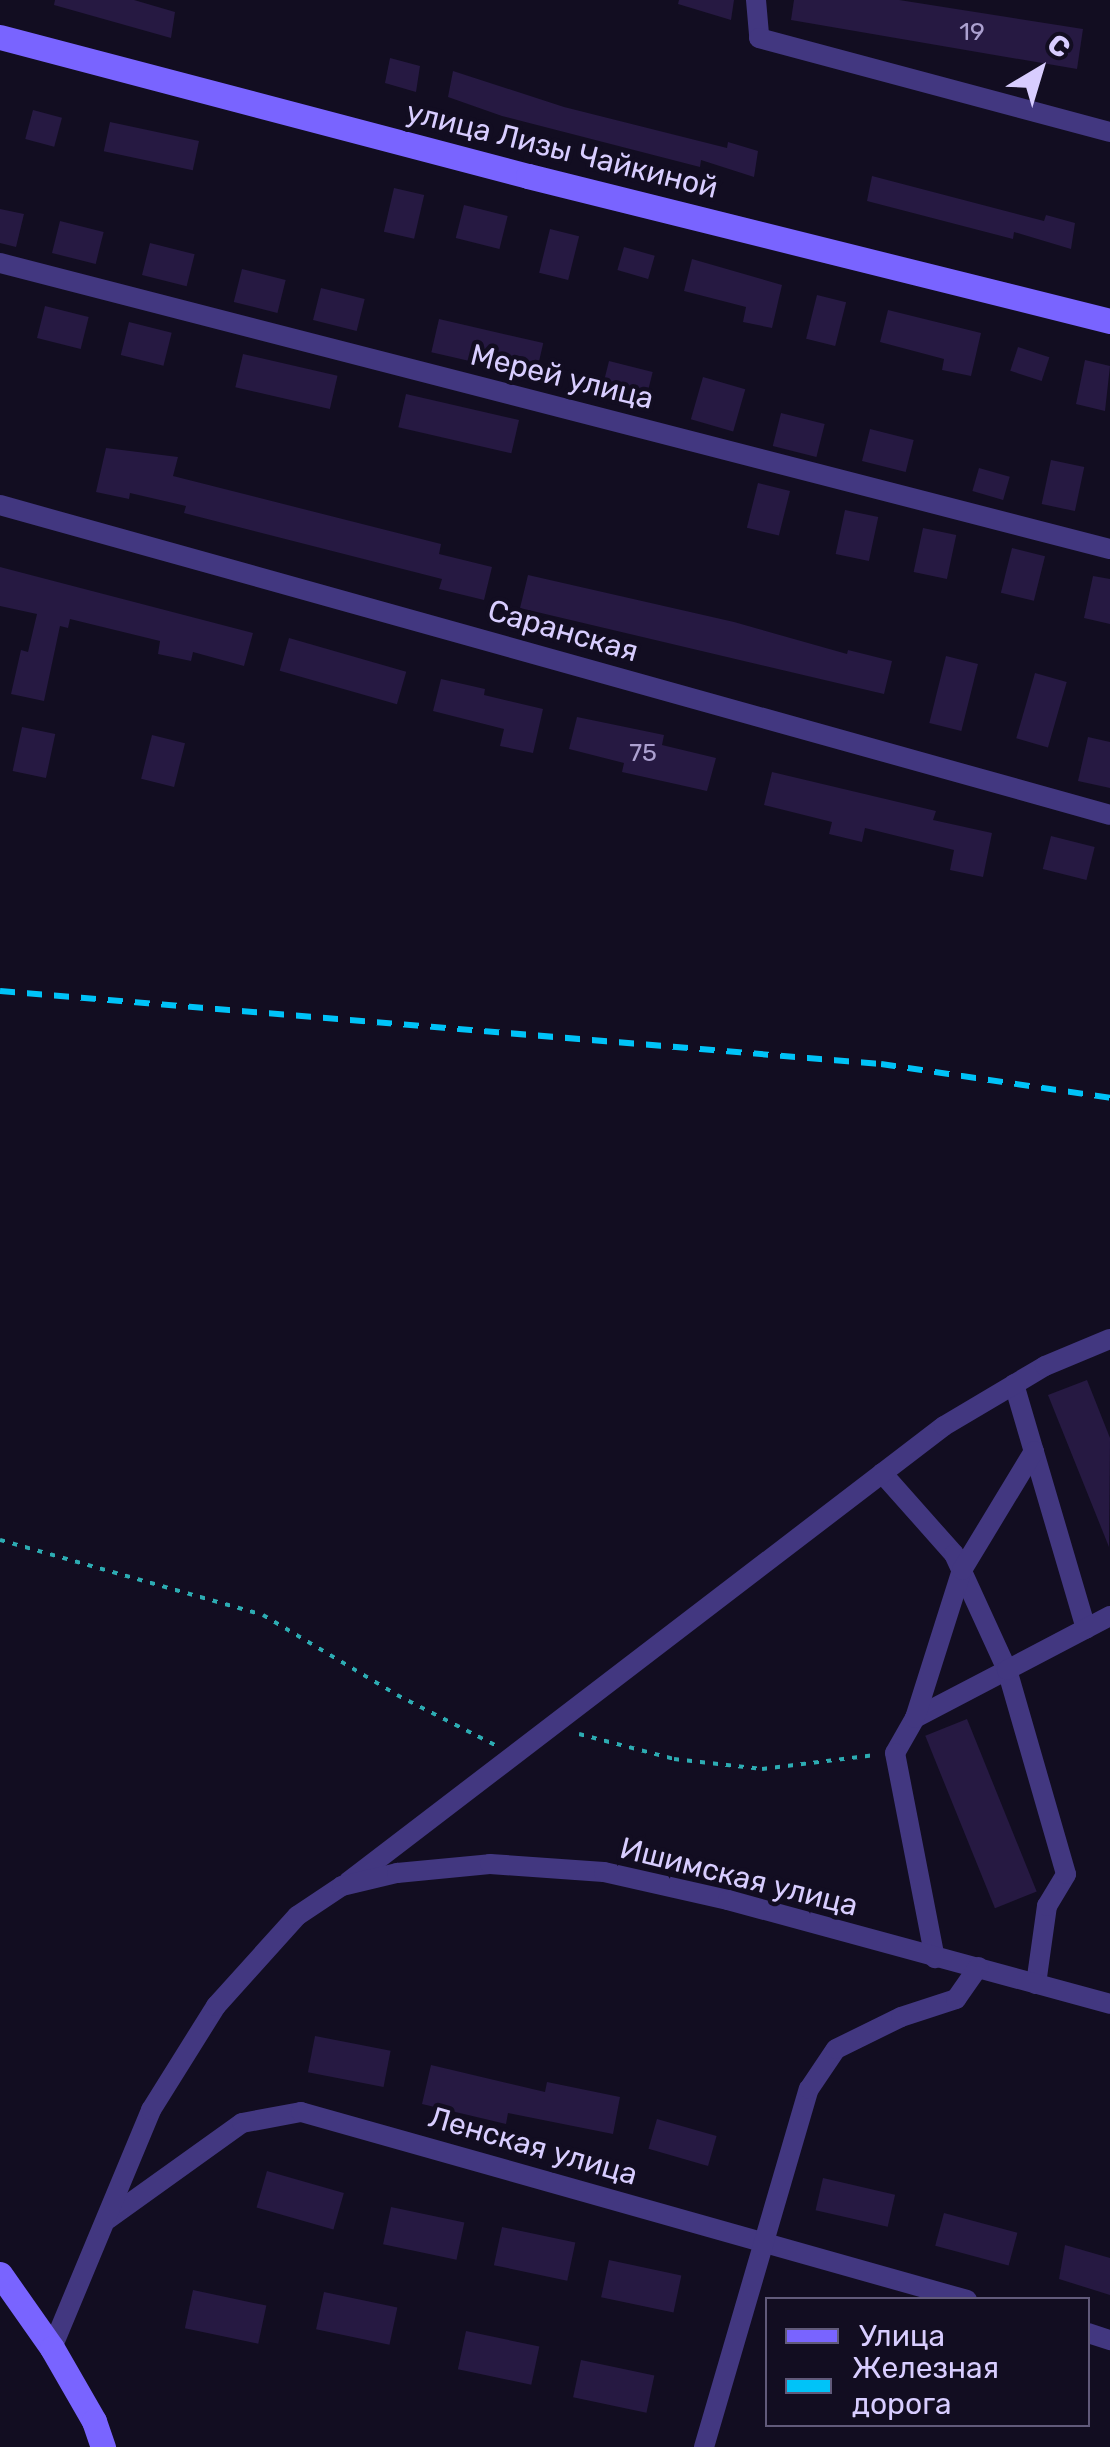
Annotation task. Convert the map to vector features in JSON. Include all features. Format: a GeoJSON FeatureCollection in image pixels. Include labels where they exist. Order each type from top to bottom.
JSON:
{"type":"FeatureCollection","features":[{"type":"Feature","properties":{"kind":"street"},"geometry":{"type":"LineString","coordinates":[[756,0],[759,38],[1110,132]]}},
{"type":"Feature","properties":{"kind":"street","name":"улица Лизы Чайкиной"},"geometry":{"type":"LineString","coordinates":[[0,36],[528,176],[1110,321]]}},
{"type":"Feature","properties":{"kind":"street","name":"Мерей улица"},"geometry":{"type":"LineString","coordinates":[[0,263],[1110,549]]}},
{"type":"Feature","properties":{"kind":"street","name":"Саранская"},"geometry":{"type":"LineString","coordinates":[[0,505],[1110,815]]}},
{"type":"Feature","properties":{"kind":"street"},"geometry":{"type":"LineString","coordinates":[[342,1886],[944,1426],[1014,1384],[1110,1339]]}},
{"type":"Feature","properties":{"kind":"street"},"geometry":{"type":"LineString","coordinates":[[1014,1384],[1086,1628]]}},
{"type":"Feature","properties":{"kind":"street"},"geometry":{"type":"LineString","coordinates":[[935,1958],[894,1752],[915,1718],[962,1570],[1034,1451]]}},
{"type":"Feature","properties":{"kind":"street"},"geometry":{"type":"LineString","coordinates":[[882,1473],[962,1570],[1008,1670],[1066,1874],[1048,1906],[1036,1984]]}},
{"type":"Feature","properties":{"kind":"street"},"geometry":{"type":"LineString","coordinates":[[915,1718],[1110,1616]]}},
{"type":"Feature","properties":{"kind":"street","name":"Ишимская улица"},"geometry":{"type":"LineString","coordinates":[[52,2348],[152,2110],[216,2006],[297,1916],[342,1886],[396,1873],[490,1864],[604,1872],[728,1900],[1110,2004]]}},
{"type":"Feature","properties":{"kind":"street"},"geometry":{"type":"LineString","coordinates":[[704,2447],[809,2089],[836,2049],[900,2017],[956,1999],[978,1967]]}},
{"type":"Feature","properties":{"kind":"street","name":"Ленская улица"},"geometry":{"type":"LineString","coordinates":[[106,2220],[242,2123],[301,2112],[956,2297]]}},
{"type":"Feature","properties":{"kind":"street"},"geometry":{"type":"LineString","coordinates":[[0,2274],[52,2348],[94,2421],[103,2447]]}},
{"type":"Feature","properties":{"kind":"path"},"geometry":{"type":"LineString","coordinates":[[0,1540],[262,1614],[397,1695],[514,1754]]}},
{"type":"Feature","properties":{"kind":"path"},"geometry":{"type":"LineString","coordinates":[[550,1727],[674,1759],[762,1769],[894,1752]]}},
{"type":"Feature","properties":{"kind":"building"},"geometry":{"type":"Polygon","coordinates":[[[55,0],[134,0],[175,12],[171,38],[54,5],[55,0]]]}},
{"type":"Feature","properties":{"kind":"building"},"geometry":{"type":"Polygon","coordinates":[[[679,0],[734,0],[731,20],[678,4],[679,0]]]}},
{"type":"Feature","properties":{"kind":"building"},"geometry":{"type":"Polygon","coordinates":[[[794,0],[899,0],[1083,29],[1077,69],[791,20],[794,0]]]}},
{"type":"Feature","properties":{"kind":"building"},"geometry":{"type":"Polygon","coordinates":[[[390,58],[420,66],[416,92],[385,83],[390,58]]]}},
{"type":"Feature","properties":{"kind":"building"},"geometry":{"type":"Polygon","coordinates":[[[453,71],[564,107],[727,148],[728,142],[758,151],[754,177],[701,160],[700,167],[502,116],[448,97],[453,71]]]}},
{"type":"Feature","properties":{"kind":"building"},"geometry":{"type":"Polygon","coordinates":[[[33,110],[62,118],[54,147],[25,139],[33,110]]]}},
{"type":"Feature","properties":{"kind":"building"},"geometry":{"type":"Polygon","coordinates":[[[110,122],[199,141],[193,170],[104,151],[110,122]]]}},
{"type":"Feature","properties":{"kind":"building"},"geometry":{"type":"Polygon","coordinates":[[[872,176],[1044,221],[1046,215],[1075,223],[1071,249],[1014,232],[1013,239],[867,201],[872,176]]]}},
{"type":"Feature","properties":{"kind":"building"},"geometry":{"type":"Polygon","coordinates":[[[394,188],[424,195],[414,239],[384,232],[394,188]]]}},
{"type":"Feature","properties":{"kind":"building"},"geometry":{"type":"Polygon","coordinates":[[[464,205],[508,216],[499,249],[456,238],[464,205]]]}},
{"type":"Feature","properties":{"kind":"building"},"geometry":{"type":"Polygon","coordinates":[[[0,209],[24,214],[16,247],[0,243],[0,209]]]}},
{"type":"Feature","properties":{"kind":"building"},"geometry":{"type":"Polygon","coordinates":[[[60,221],[104,232],[96,264],[52,253],[60,221]]]}},
{"type":"Feature","properties":{"kind":"building"},"geometry":{"type":"Polygon","coordinates":[[[550,229],[579,236],[568,280],[539,273],[550,229]]]}},
{"type":"Feature","properties":{"kind":"building"},"geometry":{"type":"Polygon","coordinates":[[[150,243],[195,254],[187,286],[142,275],[150,243]]]}},
{"type":"Feature","properties":{"kind":"building"},"geometry":{"type":"Polygon","coordinates":[[[624,247],[655,256],[648,279],[617,270],[624,247]]]}},
{"type":"Feature","properties":{"kind":"building"},"geometry":{"type":"Polygon","coordinates":[[[692,259],[782,285],[772,328],[743,322],[746,307],[684,291],[692,259]]]}},
{"type":"Feature","properties":{"kind":"building"},"geometry":{"type":"Polygon","coordinates":[[[242,269],[286,280],[277,313],[234,302],[242,269]]]}},
{"type":"Feature","properties":{"kind":"building"},"geometry":{"type":"Polygon","coordinates":[[[321,288],[365,299],[357,331],[313,320],[321,288]]]}},
{"type":"Feature","properties":{"kind":"building"},"geometry":{"type":"Polygon","coordinates":[[[817,295],[846,302],[835,346],[806,339],[817,295]]]}},
{"type":"Feature","properties":{"kind":"building"},"geometry":{"type":"Polygon","coordinates":[[[45,306],[89,317],[81,349],[37,338],[45,306]]]}},
{"type":"Feature","properties":{"kind":"building"},"geometry":{"type":"Polygon","coordinates":[[[888,310],[981,333],[971,376],[942,370],[944,359],[880,342],[888,310]]]}},
{"type":"Feature","properties":{"kind":"building"},"geometry":{"type":"Polygon","coordinates":[[[439,319],[543,343],[536,376],[431,352],[439,319]]]}},
{"type":"Feature","properties":{"kind":"building"},"geometry":{"type":"Polygon","coordinates":[[[129,322],[172,333],[163,366],[121,355],[129,322]]]}},
{"type":"Feature","properties":{"kind":"building"},"geometry":{"type":"Polygon","coordinates":[[[1018,347],[1049,357],[1042,381],[1010,371],[1018,347]]]}},
{"type":"Feature","properties":{"kind":"building"},"geometry":{"type":"Polygon","coordinates":[[[243,354],[338,376],[330,409],[235,387],[243,354]]]}},
{"type":"Feature","properties":{"kind":"building"},"geometry":{"type":"Polygon","coordinates":[[[1085,360],[1110,366],[1105,411],[1076,404],[1085,360]]]}},
{"type":"Feature","properties":{"kind":"building"},"geometry":{"type":"Polygon","coordinates":[[[609,361],[653,372],[644,405],[601,394],[609,361]]]}},
{"type":"Feature","properties":{"kind":"building"},"geometry":{"type":"Polygon","coordinates":[[[703,377],[745,389],[733,431],[691,419],[703,377]]]}},
{"type":"Feature","properties":{"kind":"building"},"geometry":{"type":"Polygon","coordinates":[[[406,394],[519,420],[511,453],[398,427],[406,394]]]}},
{"type":"Feature","properties":{"kind":"building"},"geometry":{"type":"Polygon","coordinates":[[[781,413],[825,424],[816,457],[773,446],[781,413]]]}},
{"type":"Feature","properties":{"kind":"building"},"geometry":{"type":"Polygon","coordinates":[[[870,429],[914,440],[906,472],[862,461],[870,429]]]}},
{"type":"Feature","properties":{"kind":"building"},"geometry":{"type":"Polygon","coordinates":[[[106,448],[178,457],[173,476],[441,544],[439,554],[492,567],[484,600],[439,589],[442,579],[184,513],[186,506],[130,493],[129,499],[96,492],[106,448]]]}},
{"type":"Feature","properties":{"kind":"building"},"geometry":{"type":"Polygon","coordinates":[[[1051,460],[1084,467],[1075,511],[1042,504],[1051,460]]]}},
{"type":"Feature","properties":{"kind":"building"},"geometry":{"type":"Polygon","coordinates":[[[979,468],[1010,477],[1003,500],[972,491],[979,468]]]}},
{"type":"Feature","properties":{"kind":"building"},"geometry":{"type":"Polygon","coordinates":[[[758,483],[790,491],[779,536],[747,528],[758,483]]]}},
{"type":"Feature","properties":{"kind":"building"},"geometry":{"type":"Polygon","coordinates":[[[845,510],[878,517],[869,561],[836,554],[845,510]]]}},
{"type":"Feature","properties":{"kind":"building"},"geometry":{"type":"Polygon","coordinates":[[[923,528],[956,535],[947,579],[914,572],[923,528]]]}},
{"type":"Feature","properties":{"kind":"building"},"geometry":{"type":"Polygon","coordinates":[[[1012,548],[1045,556],[1034,601],[1001,593],[1012,548]]]}},
{"type":"Feature","properties":{"kind":"building"},"geometry":{"type":"Polygon","coordinates":[[[0,567],[253,633],[244,666],[193,652],[191,661],[158,654],[160,641],[70,619],[68,628],[60,626],[44,701],[11,694],[21,650],[28,652],[37,614],[0,606],[0,567]]]}},
{"type":"Feature","properties":{"kind":"building"},"geometry":{"type":"Polygon","coordinates":[[[528,575],[734,622],[847,654],[848,650],[892,661],[884,694],[520,608],[528,575]]]}},
{"type":"Feature","properties":{"kind":"building"},"geometry":{"type":"Polygon","coordinates":[[[1093,576],[1110,579],[1110,624],[1084,618],[1093,576]]]}},
{"type":"Feature","properties":{"kind":"building"},"geometry":{"type":"Polygon","coordinates":[[[289,638],[406,672],[397,704],[280,671],[289,638]]]}},
{"type":"Feature","properties":{"kind":"building"},"geometry":{"type":"Polygon","coordinates":[[[946,656],[978,664],[961,731],[929,723],[946,656]]]}},
{"type":"Feature","properties":{"kind":"building"},"geometry":{"type":"Polygon","coordinates":[[[1035,673],[1067,682],[1048,747],[1016,738],[1035,673]]]}},
{"type":"Feature","properties":{"kind":"building"},"geometry":{"type":"Polygon","coordinates":[[[441,679],[485,689],[484,695],[543,709],[533,753],[500,746],[504,729],[433,711],[441,679]]]}},
{"type":"Feature","properties":{"kind":"building"},"geometry":{"type":"Polygon","coordinates":[[[577,717],[664,735],[662,745],[716,758],[707,791],[622,772],[624,763],[569,749],[577,717]]]}},
{"type":"Feature","properties":{"kind":"building"},"geometry":{"type":"Polygon","coordinates":[[[22,727],[55,734],[46,778],[13,771],[22,727]]]}},
{"type":"Feature","properties":{"kind":"building"},"geometry":{"type":"Polygon","coordinates":[[[152,735],[185,743],[174,787],[141,779],[152,735]]]}},
{"type":"Feature","properties":{"kind":"building"},"geometry":{"type":"Polygon","coordinates":[[[1088,737],[1110,742],[1110,788],[1078,781],[1088,737]]]}},
{"type":"Feature","properties":{"kind":"building"},"geometry":{"type":"Polygon","coordinates":[[[772,772],[936,811],[933,820],[992,833],[983,877],[950,870],[954,850],[865,828],[862,842],[829,834],[832,822],[764,805],[772,772]]]}},
{"type":"Feature","properties":{"kind":"building"},"geometry":{"type":"Polygon","coordinates":[[[1051,836],[1095,847],[1086,880],[1043,869],[1051,836]]]}},
{"type":"Feature","properties":{"kind":"building"},"geometry":{"type":"Polygon","coordinates":[[[1087,1380],[1110,1438],[1109,1547],[1048,1395],[1087,1380]]]}},
{"type":"Feature","properties":{"kind":"building"},"geometry":{"type":"Polygon","coordinates":[[[967,1719],[1037,1891],[995,1908],[925,1736],[967,1719]]]}},
{"type":"Feature","properties":{"kind":"building"},"geometry":{"type":"Polygon","coordinates":[[[315,2036],[391,2051],[384,2087],[308,2072],[315,2036]]]}},
{"type":"Feature","properties":{"kind":"building"},"geometry":{"type":"Polygon","coordinates":[[[431,2065],[545,2092],[547,2082],[620,2097],[613,2134],[508,2113],[506,2124],[422,2104],[431,2065]]]}},
{"type":"Feature","properties":{"kind":"building"},"geometry":{"type":"Polygon","coordinates":[[[657,2119],[717,2136],[708,2166],[648,2149],[657,2119]]]}},
{"type":"Feature","properties":{"kind":"building"},"geometry":{"type":"Polygon","coordinates":[[[267,2171],[344,2193],[333,2230],[257,2208],[267,2171]]]}},
{"type":"Feature","properties":{"kind":"building"},"geometry":{"type":"Polygon","coordinates":[[[823,2178],[895,2195],[888,2227],[816,2210],[823,2178]]]}},
{"type":"Feature","properties":{"kind":"building"},"geometry":{"type":"Polygon","coordinates":[[[391,2207],[464,2223],[456,2260],[383,2244],[391,2207]]]}},
{"type":"Feature","properties":{"kind":"building"},"geometry":{"type":"Polygon","coordinates":[[[944,2213],[1017,2233],[1009,2266],[935,2246],[944,2213]]]}},
{"type":"Feature","properties":{"kind":"building"},"geometry":{"type":"Polygon","coordinates":[[[502,2227],[575,2243],[567,2281],[494,2265],[502,2227]]]}},
{"type":"Feature","properties":{"kind":"building"},"geometry":{"type":"Polygon","coordinates":[[[1065,2245],[1110,2258],[1110,2295],[1059,2279],[1065,2245]]]}},
{"type":"Feature","properties":{"kind":"building"},"geometry":{"type":"Polygon","coordinates":[[[609,2260],[681,2275],[673,2313],[601,2297],[609,2260]]]}},
{"type":"Feature","properties":{"kind":"building"},"geometry":{"type":"Polygon","coordinates":[[[193,2290],[266,2306],[258,2344],[185,2328],[193,2290]]]}},
{"type":"Feature","properties":{"kind":"building"},"geometry":{"type":"Polygon","coordinates":[[[324,2292],[397,2308],[389,2345],[316,2329],[324,2292]]]}},
{"type":"Feature","properties":{"kind":"building"},"geometry":{"type":"Polygon","coordinates":[[[466,2331],[539,2347],[531,2385],[458,2369],[466,2331]]]}},
{"type":"Feature","properties":{"kind":"building"},"geometry":{"type":"Polygon","coordinates":[[[581,2360],[654,2376],[646,2413],[573,2397],[581,2360]]]}},
{"type":"Feature","properties":{"kind":"railway"},"geometry":{"type":"LineString","coordinates":[[0,991],[881,1064],[1110,1098]]}}]}
